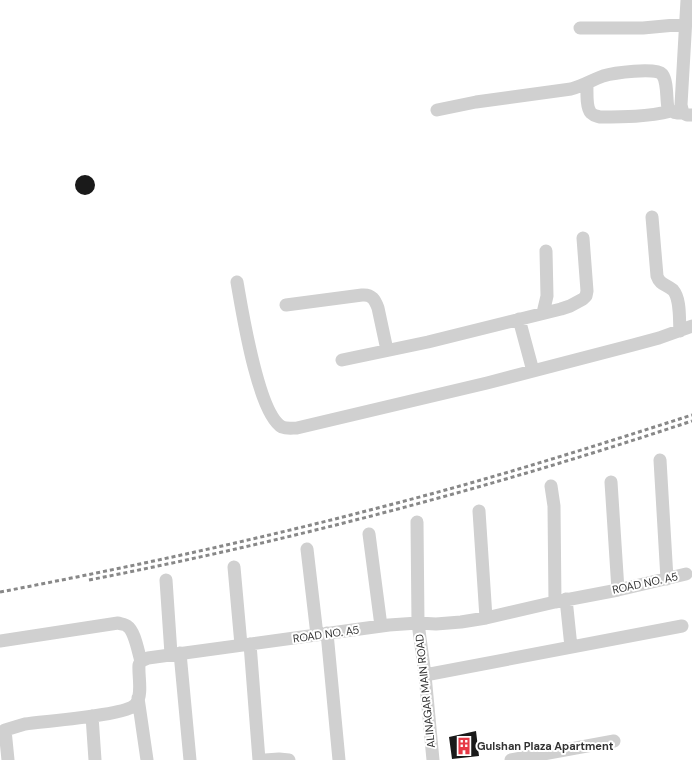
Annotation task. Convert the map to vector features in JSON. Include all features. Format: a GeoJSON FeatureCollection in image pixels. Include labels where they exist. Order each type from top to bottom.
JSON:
{"type":"FeatureCollection","features":[{"type":"Feature","properties":{"kind":"street"},"geometry":{"type":"LineString","coordinates":[[682,113],[681,105],[687,0]]}},
{"type":"Feature","properties":{"kind":"street"},"geometry":{"type":"LineString","coordinates":[[580,28],[643,28],[686,24]]}},
{"type":"Feature","properties":{"kind":"street"},"geometry":{"type":"LineString","coordinates":[[437,110],[476,102],[571,89],[609,75],[655,71],[659,72],[664,79],[668,108],[682,113]]}},
{"type":"Feature","properties":{"kind":"street"},"geometry":{"type":"LineString","coordinates":[[587,84],[588,108],[595,116],[643,116],[682,113]]}},
{"type":"Feature","properties":{"kind":"street"},"geometry":{"type":"LineString","coordinates":[[237,282],[250,349],[260,387],[272,416],[277,422],[285,428],[297,428],[487,383],[633,345],[686,329],[676,294],[658,280],[652,217]]}},
{"type":"Feature","properties":{"kind":"street"},"geometry":{"type":"LineString","coordinates":[[342,360],[428,342],[570,306],[586,296],[587,285],[583,238]]}},
{"type":"Feature","properties":{"kind":"street"},"geometry":{"type":"LineString","coordinates":[[543,313],[548,296],[546,251]]}},
{"type":"Feature","properties":{"kind":"street"},"geometry":{"type":"LineString","coordinates":[[286,305],[362,295],[371,296],[378,308],[387,350]]}},
{"type":"Feature","properties":{"kind":"street"},"geometry":{"type":"LineString","coordinates":[[519,319],[533,371]]}},
{"type":"Feature","properties":{"kind":"street"},"geometry":{"type":"LineString","coordinates":[[660,460],[667,579]]}},
{"type":"Feature","properties":{"kind":"street"},"geometry":{"type":"LineString","coordinates":[[611,482],[618,590]]}},
{"type":"Feature","properties":{"kind":"street"},"geometry":{"type":"LineString","coordinates":[[551,486],[554,506],[561,600],[571,647]]}},
{"type":"Feature","properties":{"kind":"street"},"geometry":{"type":"LineString","coordinates":[[479,511],[486,618]]}},
{"type":"Feature","properties":{"kind":"street","name":"ALINAGAR MAIN ROAD"},"geometry":{"type":"LineString","coordinates":[[417,522],[418,622],[433,760]]}},
{"type":"Feature","properties":{"kind":"street"},"geometry":{"type":"LineString","coordinates":[[369,534],[381,626]]}},
{"type":"Feature","properties":{"kind":"street"},"geometry":{"type":"LineString","coordinates":[[308,549],[322,634],[339,760]]}},
{"type":"Feature","properties":{"kind":"street"},"geometry":{"type":"LineString","coordinates":[[234,567],[246,645],[260,760]]}},
{"type":"Feature","properties":{"kind":"street","name":"ROAD NO. A5"},"geometry":{"type":"LineString","coordinates":[[141,661],[148,658],[381,626],[418,622],[448,624],[461,622],[486,618],[561,600],[618,590],[686,574]]}},
{"type":"Feature","properties":{"kind":"street"},"geometry":{"type":"LineString","coordinates":[[166,580],[190,760]]}},
{"type":"Feature","properties":{"kind":"street"},"geometry":{"type":"LineString","coordinates":[[0,641],[118,623],[126,625],[131,630],[135,639],[141,661],[138,670],[138,698],[146,760]]}},
{"type":"Feature","properties":{"kind":"street"},"geometry":{"type":"LineString","coordinates":[[424,675],[682,626]]}},
{"type":"Feature","properties":{"kind":"street"},"geometry":{"type":"LineString","coordinates":[[8,760],[5,730],[26,724],[123,711],[136,704],[138,698]]}},
{"type":"Feature","properties":{"kind":"street"},"geometry":{"type":"LineString","coordinates":[[92,716],[95,760]]}},
{"type":"Feature","properties":{"kind":"street"},"geometry":{"type":"LineString","coordinates":[[510,760],[614,741]]}},
{"type":"Feature","properties":{"kind":"street"},"geometry":{"type":"LineString","coordinates":[[265,760],[289,760]]}},
{"type":"Feature","properties":{"kind":"building"},"geometry":{"type":"Polygon","coordinates":[[[85,175],[92,178],[95,185],[92,192],[85,195],[78,192],[75,185],[78,178],[85,175]]]}},
{"type":"Feature","properties":{"kind":"building","name":"Gulshan Plaza Apartment"},"geometry":{"type":"Polygon","coordinates":[[[476,731],[479,756],[452,759],[449,737],[476,731]]]}},
{"type":"Feature","properties":{"kind":"railway"},"geometry":{"type":"LineString","coordinates":[[0,592],[196,552],[341,517],[503,474],[692,415]]}},
{"type":"Feature","properties":{"kind":"railway"},"geometry":{"type":"LineString","coordinates":[[89,580],[242,548],[318,530],[468,490],[692,421]]}},
{"type":"Feature","properties":{"kind":"place","name":"Gulshan Plaza Apartment"},"geometry":{"type":"Point","coordinates":[464,746]}}]}
